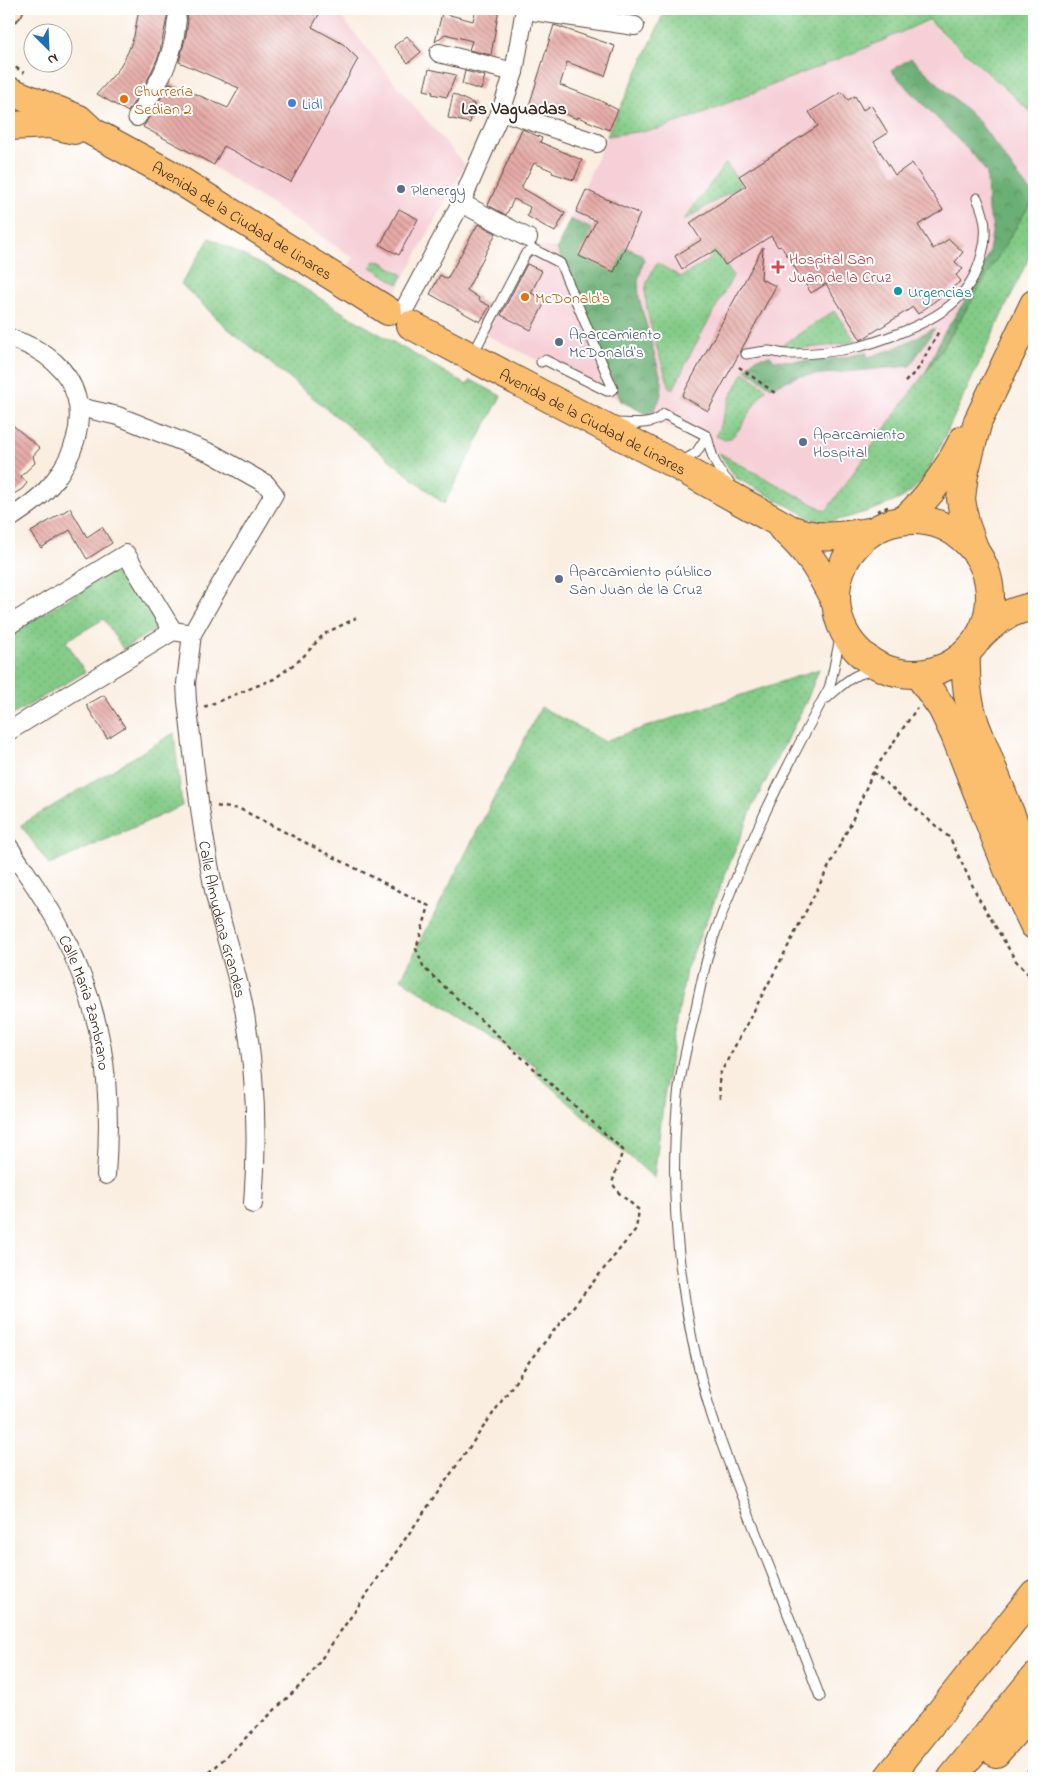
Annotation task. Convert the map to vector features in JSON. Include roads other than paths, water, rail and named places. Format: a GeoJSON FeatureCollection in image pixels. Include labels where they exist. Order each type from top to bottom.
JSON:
{"type":"FeatureCollection","features":[{"type":"Feature","properties":{"kind":"main road","name":"Avenida de la Ciudad de Linares"},"geometry":{"type":"LineString","coordinates":[[9,91],[79,119],[93,132],[168,173],[471,357],[674,464],[768,517],[805,535],[820,538],[835,538],[871,522]]}},
{"type":"Feature","properties":{"kind":"main road","name":"Avenida de la Ciudad de Linares"},"geometry":{"type":"LineString","coordinates":[[9,126],[50,124],[73,130],[93,132]]}},
{"type":"Feature","properties":{"kind":"main road"},"geometry":{"type":"LineString","coordinates":[[1034,304],[978,421],[964,474],[961,498],[965,523],[990,584],[991,602],[987,620],[973,645],[966,691],[975,724],[1034,874]]}},
{"type":"Feature","properties":{"kind":"main road"},"geometry":{"type":"LineString","coordinates":[[978,421],[967,432],[935,488],[920,506],[899,512],[887,524],[871,522],[847,557],[838,579],[836,603],[843,630],[858,651],[872,662],[924,682],[942,708],[1008,872],[1034,925]]}},
{"type":"Feature","properties":{"kind":"main road"},"geometry":{"type":"LineString","coordinates":[[899,512],[921,520],[938,523],[953,530],[979,557],[994,578],[1008,588],[1034,600]]}},
{"type":"Feature","properties":{"kind":"main road","name":"Avenida de la Ciudad de Linares"},"geometry":{"type":"LineString","coordinates":[[768,517],[811,558],[836,603]]}},
{"type":"Feature","properties":{"kind":"main road"},"geometry":{"type":"LineString","coordinates":[[924,682],[931,672],[944,668],[973,645],[996,621],[1019,610],[1034,606]]}},
{"type":"Feature","properties":{"kind":"main road"},"geometry":{"type":"LineString","coordinates":[[888,1778],[1034,1594]]}},
{"type":"Feature","properties":{"kind":"main road"},"geometry":{"type":"LineString","coordinates":[[908,1778],[1034,1620]]}},
{"type":"Feature","properties":{"kind":"main road"},"geometry":{"type":"LineString","coordinates":[[952,1778],[1034,1678]]}},
{"type":"Feature","properties":{"kind":"main road"},"geometry":{"type":"LineString","coordinates":[[974,1778],[1034,1710]]}},
{"type":"Feature","properties":{"kind":"street"},"geometry":{"type":"LineString","coordinates":[[402,314],[462,203],[500,111],[514,72],[525,9],[635,26]]}},
{"type":"Feature","properties":{"kind":"street"},"geometry":{"type":"LineString","coordinates":[[137,117],[161,78],[170,59],[177,19]]}},
{"type":"Feature","properties":{"kind":"street"},"geometry":{"type":"LineString","coordinates":[[439,53],[514,72]]}},
{"type":"Feature","properties":{"kind":"street"},"geometry":{"type":"LineString","coordinates":[[500,111],[597,143]]}},
{"type":"Feature","properties":{"kind":"street"},"geometry":{"type":"LineString","coordinates":[[462,203],[528,238]]}},
{"type":"Feature","properties":{"kind":"street"},"geometry":{"type":"LineString","coordinates":[[9,519],[42,494],[63,468],[76,438],[79,418],[72,386],[58,364],[34,348],[11,342]]}},
{"type":"Feature","properties":{"kind":"street","name":"Calle Almudena Grandes"},"geometry":{"type":"LineString","coordinates":[[78,407],[118,416],[213,454],[266,484],[274,494],[192,634],[186,683],[188,713],[212,884],[240,990],[250,1049],[257,1138],[253,1204]]}},
{"type":"Feature","properties":{"kind":"street"},"geometry":{"type":"LineString","coordinates":[[9,625],[126,554],[172,630]]}},
{"type":"Feature","properties":{"kind":"street"},"geometry":{"type":"LineString","coordinates":[[9,731],[172,630],[192,634]]}},
{"type":"Feature","properties":{"kind":"street","name":"Calle María Zambrano"},"geometry":{"type":"LineString","coordinates":[[9,847],[57,922],[75,960],[92,1005],[106,1064],[108,1120],[106,1175]]}},
{"type":"Feature","properties":{"kind":"lane"},"geometry":{"type":"LineString","coordinates":[[746,354],[769,351],[787,354],[814,353],[857,347],[918,326],[945,310],[968,288],[976,274],[981,259],[985,243],[986,226],[983,211],[977,198]]}},
{"type":"Feature","properties":{"kind":"lane"},"geometry":{"type":"LineString","coordinates":[[471,357],[526,253],[533,249],[560,263],[613,389],[607,391],[545,360],[541,362]]}},
{"type":"Feature","properties":{"kind":"lane"},"geometry":{"type":"LineString","coordinates":[[594,423],[647,422],[660,418],[664,414],[707,436],[712,457],[723,476],[768,517]]}},
{"type":"Feature","properties":{"kind":"lane"},"geometry":{"type":"LineString","coordinates":[[674,464],[686,461],[696,453],[707,436]]}},
{"type":"Feature","properties":{"kind":"lane"},"geometry":{"type":"LineString","coordinates":[[820,1697],[730,1466],[705,1391],[680,1261],[676,1218],[675,1152],[679,1093],[684,1060],[704,967],[711,945],[756,830],[829,688],[843,630]]}},
{"type":"Feature","properties":{"kind":"lane"},"geometry":{"type":"LineString","coordinates":[[821,703],[838,687],[854,676],[866,671],[887,669]]}},
{"type":"Feature","properties":{"kind":"place","name":"Churrería Sedian 2"},"geometry":{"type":"Point","coordinates":[124,99]}},
{"type":"Feature","properties":{"kind":"place","name":"Lidl"},"geometry":{"type":"Point","coordinates":[292,103]}},
{"type":"Feature","properties":{"kind":"place","name":"Plenergy"},"geometry":{"type":"Point","coordinates":[401,189]}},
{"type":"Feature","properties":{"kind":"place","name":"Hospital San Juan de la Cruz"},"geometry":{"type":"Point","coordinates":[778,267]}},
{"type":"Feature","properties":{"kind":"place","name":"Urgencias"},"geometry":{"type":"Point","coordinates":[898,291]}},
{"type":"Feature","properties":{"kind":"place","name":"McDonald's"},"geometry":{"type":"Point","coordinates":[525,297]}},
{"type":"Feature","properties":{"kind":"place","name":"Aparcamiento McDonald's"},"geometry":{"type":"Point","coordinates":[559,342]}},
{"type":"Feature","properties":{"kind":"place","name":"Aparcamiento Hospital"},"geometry":{"type":"Point","coordinates":[803,442]}},
{"type":"Feature","properties":{"kind":"place","name":"Aparcamiento público San Juan de la Cruz"},"geometry":{"type":"Point","coordinates":[559,579]}},
{"type":"Feature","properties":{"kind":"district","name":"Las Vaguadas"},"geometry":{"type":"Point","coordinates":[514,108]}}]}
